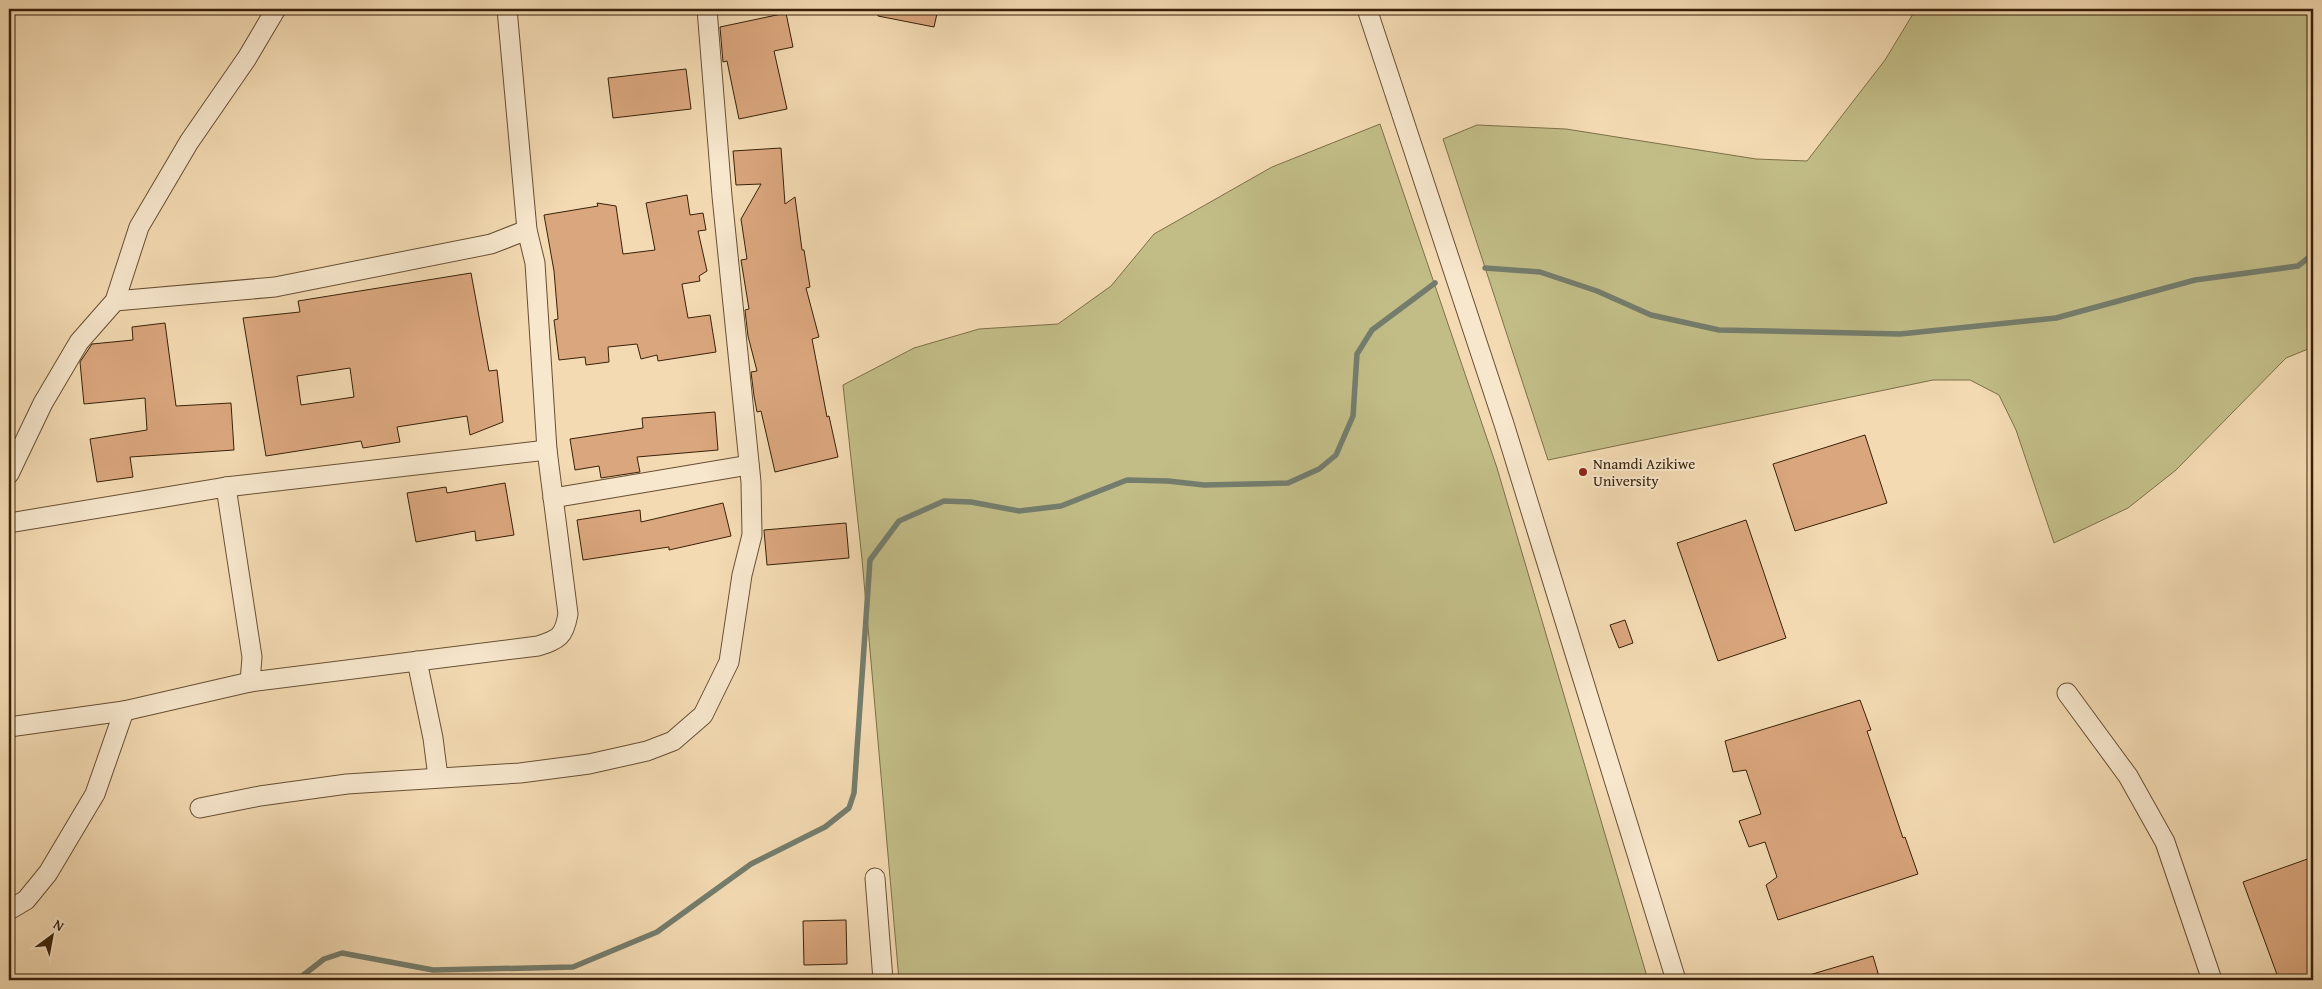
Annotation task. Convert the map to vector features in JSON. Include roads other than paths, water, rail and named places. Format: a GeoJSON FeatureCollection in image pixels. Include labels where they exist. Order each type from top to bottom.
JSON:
{"type":"FeatureCollection","features":[{"type":"Feature","properties":{"kind":"street"},"geometry":{"type":"LineString","coordinates":[[9,474],[43,403],[79,342],[116,301],[139,227],[189,142],[247,58],[276,9]]}},
{"type":"Feature","properties":{"kind":"street"},"geometry":{"type":"LineString","coordinates":[[9,727],[124,711],[250,682],[538,646],[556,640],[565,631],[568,614],[547,450],[535,263],[526,230],[507,9]]}},
{"type":"Feature","properties":{"kind":"street"},"geometry":{"type":"LineString","coordinates":[[200,808],[260,796],[347,784],[520,773],[589,764],[647,751],[674,741],[703,716],[729,662],[742,575],[752,535],[750,465],[723,205],[707,9]]}},
{"type":"Feature","properties":{"kind":"street"},"geometry":{"type":"LineString","coordinates":[[1367,9],[1504,424],[1676,980]]}},
{"type":"Feature","properties":{"kind":"street"},"geometry":{"type":"LineString","coordinates":[[116,301],[275,287],[491,244],[526,230]]}},
{"type":"Feature","properties":{"kind":"street"},"geometry":{"type":"LineString","coordinates":[[9,523],[226,487],[547,450]]}},
{"type":"Feature","properties":{"kind":"street"},"geometry":{"type":"LineString","coordinates":[[553,498],[750,465]]}},
{"type":"Feature","properties":{"kind":"street"},"geometry":{"type":"LineString","coordinates":[[226,487],[252,657],[250,682]]}},
{"type":"Feature","properties":{"kind":"street"},"geometry":{"type":"LineString","coordinates":[[417,661],[433,738],[438,777]]}},
{"type":"Feature","properties":{"kind":"street"},"geometry":{"type":"LineString","coordinates":[[2067,693],[2128,776],[2165,842],[2212,980]]}},
{"type":"Feature","properties":{"kind":"street"},"geometry":{"type":"LineString","coordinates":[[9,910],[26,900],[48,873],[90,802],[124,711]]}},
{"type":"Feature","properties":{"kind":"street"},"geometry":{"type":"LineString","coordinates":[[875,878],[883,980]]}},
{"type":"Feature","properties":{"kind":"waterway"},"geometry":{"type":"LineString","coordinates":[[1485,268],[1540,272],[1597,291],[1651,315],[1719,330],[1900,334],[2056,318],[2195,280],[2298,266],[2313,254]]}},
{"type":"Feature","properties":{"kind":"waterway"},"geometry":{"type":"LineString","coordinates":[[297,980],[324,959],[342,953],[433,970],[573,967],[657,932],[751,864],[825,827],[849,808],[854,793],[870,560],[899,521],[944,501],[971,502],[1019,511],[1061,506],[1127,480],[1168,481],[1204,485],[1288,483],[1319,469],[1336,455],[1353,416],[1357,354],[1372,330],[1435,283]]}},
{"type":"Feature","properties":{"kind":"place","name":"Nnamdi Azikiwe University"},"geometry":{"type":"Point","coordinates":[1583,472]}}]}
